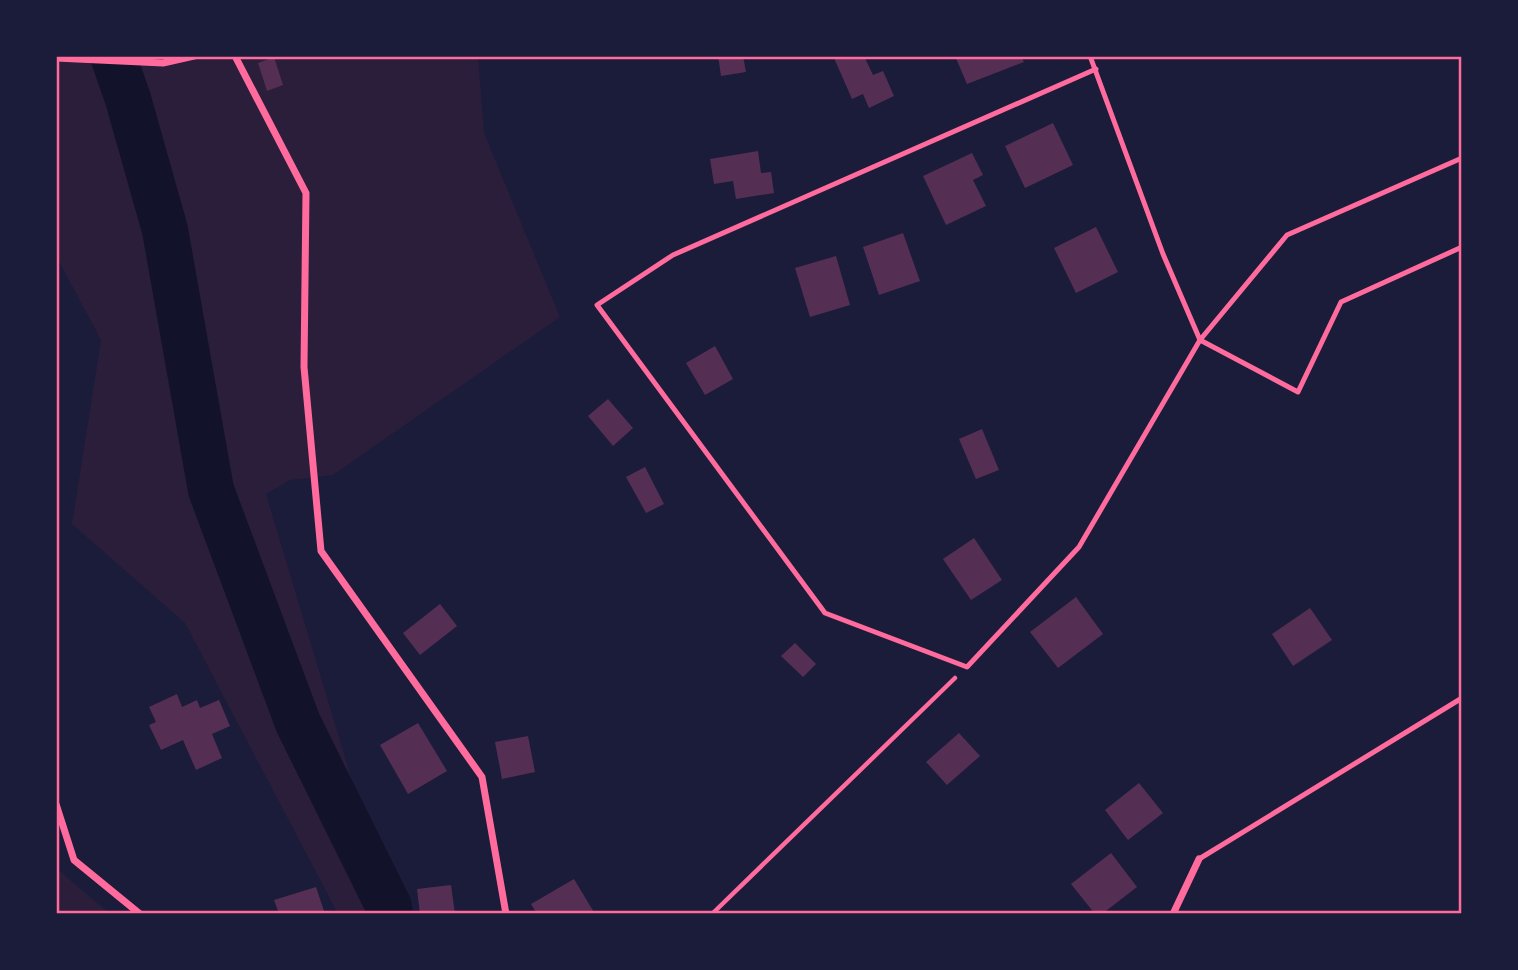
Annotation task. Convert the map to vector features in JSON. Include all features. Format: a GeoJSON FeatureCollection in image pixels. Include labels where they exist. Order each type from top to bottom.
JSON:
{"type":"FeatureCollection","features":[{"type":"Feature","properties":{"kind":"street"},"geometry":{"type":"LineString","coordinates":[[163,63],[169,56]]}},
{"type":"Feature","properties":{"kind":"street"},"geometry":{"type":"LineString","coordinates":[[56,58],[163,63],[194,56]]}},
{"type":"Feature","properties":{"kind":"street"},"geometry":{"type":"LineString","coordinates":[[235,56],[306,193],[304,367],[321,551],[482,777],[506,914]]}},
{"type":"Feature","properties":{"kind":"street"},"geometry":{"type":"LineString","coordinates":[[56,804],[74,860],[140,914]]}},
{"type":"Feature","properties":{"kind":"street"},"geometry":{"type":"LineString","coordinates":[[1173,914],[1199,859]]}},
{"type":"Feature","properties":{"kind":"lane"},"geometry":{"type":"LineString","coordinates":[[1090,56],[1163,254],[1200,340],[1298,392],[1341,302],[1462,247]]}},
{"type":"Feature","properties":{"kind":"lane"},"geometry":{"type":"LineString","coordinates":[[1096,69],[673,255],[597,305],[825,613],[967,667],[1079,547],[1200,340],[1287,235],[1462,158]]}},
{"type":"Feature","properties":{"kind":"lane"},"geometry":{"type":"LineString","coordinates":[[1199,859],[1462,698]]}},
{"type":"Feature","properties":{"kind":"path"},"geometry":{"type":"LineString","coordinates":[[712,914],[967,667]]}},
{"type":"Feature","properties":{"kind":"shaded area"},"geometry":{"type":"Polygon","coordinates":[[[56,56],[478,56],[484,133],[560,317],[333,475],[290,480],[266,494],[392,914],[338,914],[185,623],[72,524],[101,340],[56,256],[56,56]]]}},
{"type":"Feature","properties":{"kind":"shaded area"},"geometry":{"type":"Polygon","coordinates":[[[56,868],[110,914],[56,914],[56,868]]]}},
{"type":"Feature","properties":{"kind":"building"},"geometry":{"type":"Polygon","coordinates":[[[718,56],[743,56],[746,72],[721,76],[718,56]]]}},
{"type":"Feature","properties":{"kind":"building"},"geometry":{"type":"Polygon","coordinates":[[[864,56],[873,75],[883,71],[894,96],[869,108],[863,94],[852,99],[834,58],[864,56]]]}},
{"type":"Feature","properties":{"kind":"building"},"geometry":{"type":"Polygon","coordinates":[[[955,56],[1021,56],[1024,62],[967,84],[955,56]]]}},
{"type":"Feature","properties":{"kind":"building"},"geometry":{"type":"Polygon","coordinates":[[[274,57],[283,85],[267,91],[258,63],[274,57]]]}},
{"type":"Feature","properties":{"kind":"building"},"geometry":{"type":"Polygon","coordinates":[[[1053,123],[1073,165],[1025,188],[1005,146],[1053,123]]]}},
{"type":"Feature","properties":{"kind":"building"},"geometry":{"type":"Polygon","coordinates":[[[758,151],[761,173],[771,172],[774,193],[736,199],[733,181],[714,184],[710,159],[758,151]]]}},
{"type":"Feature","properties":{"kind":"building"},"geometry":{"type":"Polygon","coordinates":[[[972,153],[983,175],[973,180],[986,206],[946,225],[923,176],[972,153]]]}},
{"type":"Feature","properties":{"kind":"building"},"geometry":{"type":"Polygon","coordinates":[[[1096,227],[1118,272],[1076,293],[1054,248],[1096,227]]]}},
{"type":"Feature","properties":{"kind":"building"},"geometry":{"type":"Polygon","coordinates":[[[903,233],[920,281],[879,295],[863,247],[903,233]]]}},
{"type":"Feature","properties":{"kind":"building"},"geometry":{"type":"Polygon","coordinates":[[[836,256],[850,305],[810,317],[795,268],[836,256]]]}},
{"type":"Feature","properties":{"kind":"building"},"geometry":{"type":"Polygon","coordinates":[[[715,346],[733,379],[705,395],[686,363],[715,346]]]}},
{"type":"Feature","properties":{"kind":"building"},"geometry":{"type":"Polygon","coordinates":[[[608,399],[633,428],[613,446],[588,416],[608,399]]]}},
{"type":"Feature","properties":{"kind":"building"},"geometry":{"type":"Polygon","coordinates":[[[982,429],[999,470],[976,479],[959,439],[982,429]]]}},
{"type":"Feature","properties":{"kind":"building"},"geometry":{"type":"Polygon","coordinates":[[[645,467],[664,504],[646,513],[626,477],[645,467]]]}},
{"type":"Feature","properties":{"kind":"building"},"geometry":{"type":"Polygon","coordinates":[[[974,538],[1002,580],[971,600],[943,559],[974,538]]]}},
{"type":"Feature","properties":{"kind":"building"},"geometry":{"type":"Polygon","coordinates":[[[1076,597],[1103,634],[1058,668],[1030,632],[1076,597]]]}},
{"type":"Feature","properties":{"kind":"building"},"geometry":{"type":"Polygon","coordinates":[[[440,604],[457,626],[420,655],[403,633],[440,604]]]}},
{"type":"Feature","properties":{"kind":"building"},"geometry":{"type":"Polygon","coordinates":[[[1310,608],[1332,640],[1293,666],[1272,634],[1310,608]]]}},
{"type":"Feature","properties":{"kind":"building"},"geometry":{"type":"Polygon","coordinates":[[[795,643],[816,664],[803,677],[781,656],[795,643]]]}},
{"type":"Feature","properties":{"kind":"building"},"geometry":{"type":"Polygon","coordinates":[[[177,694],[182,707],[197,700],[200,708],[219,700],[230,726],[212,734],[222,758],[196,770],[183,740],[161,750],[149,725],[156,722],[149,707],[177,694]]]}},
{"type":"Feature","properties":{"kind":"building"},"geometry":{"type":"Polygon","coordinates":[[[418,723],[447,771],[408,794],[380,745],[418,723]]]}},
{"type":"Feature","properties":{"kind":"building"},"geometry":{"type":"Polygon","coordinates":[[[959,733],[980,756],[947,785],[926,762],[959,733]]]}},
{"type":"Feature","properties":{"kind":"building"},"geometry":{"type":"Polygon","coordinates":[[[528,736],[535,772],[502,779],[495,742],[528,736]]]}},
{"type":"Feature","properties":{"kind":"building"},"geometry":{"type":"Polygon","coordinates":[[[1139,783],[1163,813],[1128,840],[1105,810],[1139,783]]]}},
{"type":"Feature","properties":{"kind":"building"},"geometry":{"type":"Polygon","coordinates":[[[1111,853],[1137,887],[1102,914],[1095,914],[1071,884],[1111,853]]]}},
{"type":"Feature","properties":{"kind":"building"},"geometry":{"type":"Polygon","coordinates":[[[574,879],[595,914],[537,914],[531,904],[574,879]]]}},
{"type":"Feature","properties":{"kind":"building"},"geometry":{"type":"Polygon","coordinates":[[[451,885],[455,914],[420,914],[417,889],[451,885]]]}},
{"type":"Feature","properties":{"kind":"building"},"geometry":{"type":"Polygon","coordinates":[[[316,887],[325,914],[279,914],[274,900],[316,887]]]}},
{"type":"Feature","properties":{"kind":"waterway"},"geometry":{"type":"LineString","coordinates":[[113,56],[165,230],[211,490],[298,723],[389,907],[390,914]]}}]}
